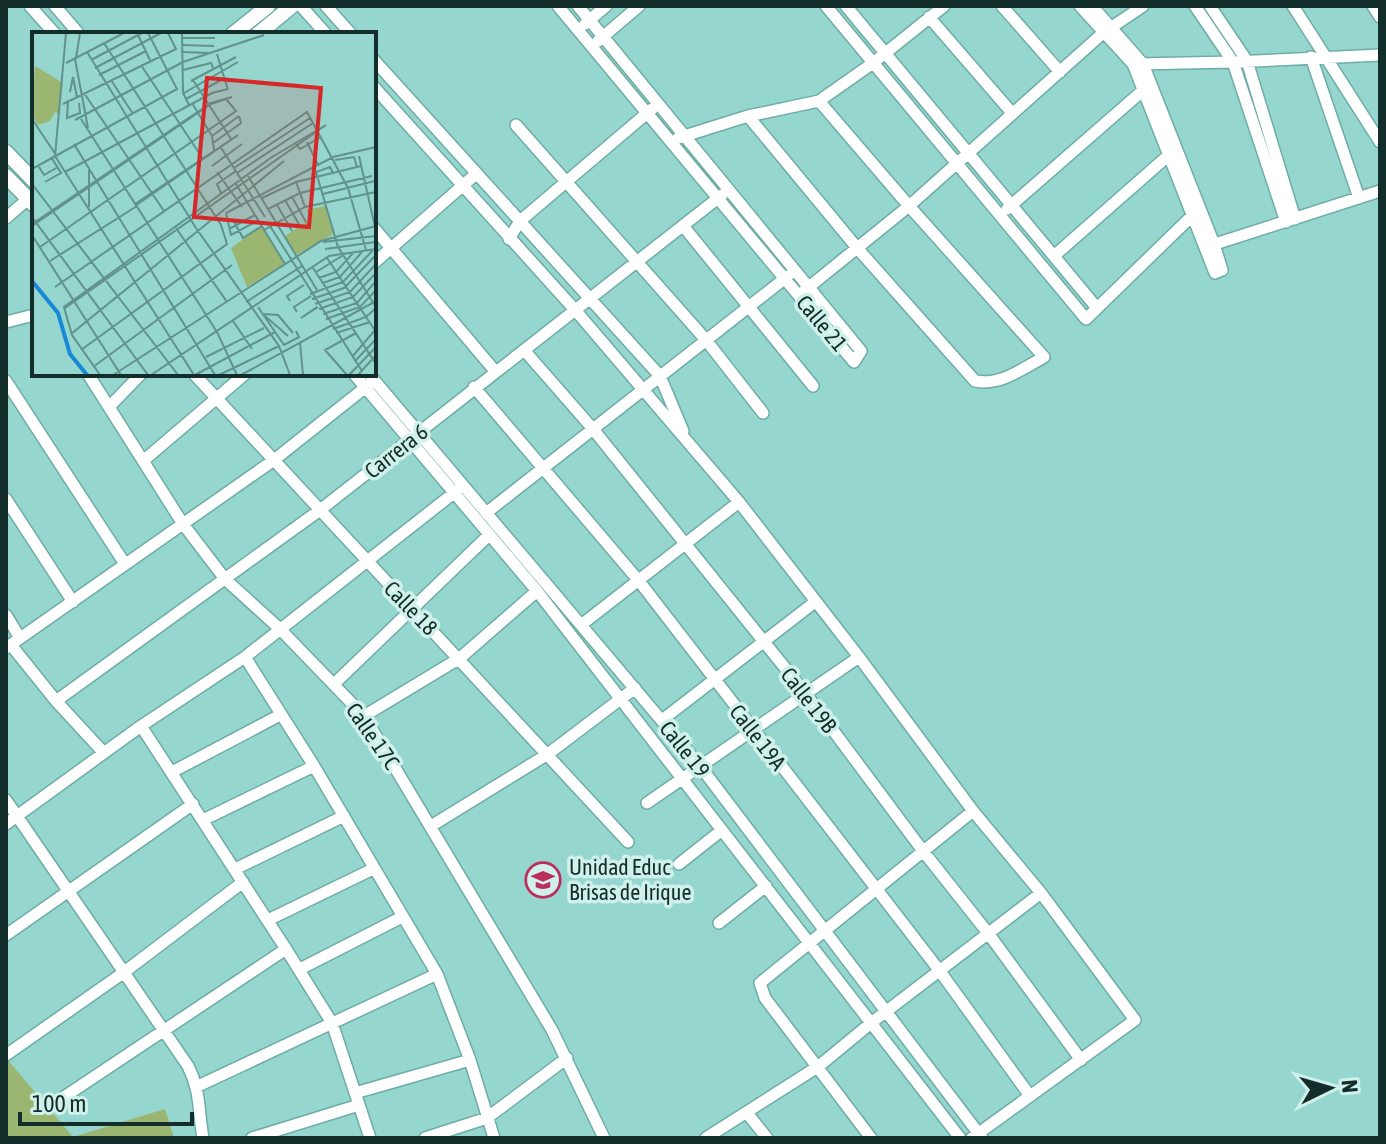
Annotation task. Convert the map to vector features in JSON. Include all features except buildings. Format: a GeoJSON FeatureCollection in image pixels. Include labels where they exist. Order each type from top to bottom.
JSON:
{"type":"FeatureCollection","features":[{"type":"Feature","properties":{"kind":"street"},"geometry":{"type":"LineString","coordinates":[[30,6],[53,32]]}},
{"type":"Feature","properties":{"kind":"street"},"geometry":{"type":"LineString","coordinates":[[55,6],[77,32]]}},
{"type":"Feature","properties":{"kind":"street"},"geometry":{"type":"LineString","coordinates":[[236,32],[268,6]]}},
{"type":"Feature","properties":{"kind":"street"},"geometry":{"type":"LineString","coordinates":[[260,32],[292,6]]}},
{"type":"Feature","properties":{"kind":"street"},"geometry":{"type":"LineString","coordinates":[[301,6],[324,32]]}},
{"type":"Feature","properties":{"kind":"street"},"geometry":{"type":"LineString","coordinates":[[326,6],[349,32]]}},
{"type":"Feature","properties":{"kind":"street","name":"Calle 21"},"geometry":{"type":"LineString","coordinates":[[558,6],[784,278],[804,292],[861,351],[854,362],[804,292],[795,270],[578,6]]}},
{"type":"Feature","properties":{"kind":"street"},"geometry":{"type":"LineString","coordinates":[[578,30],[606,6]]}},
{"type":"Feature","properties":{"kind":"street"},"geometry":{"type":"LineString","coordinates":[[592,47],[639,6]]}},
{"type":"Feature","properties":{"kind":"street"},"geometry":{"type":"LineString","coordinates":[[826,6],[1086,319],[1196,212]]}},
{"type":"Feature","properties":{"kind":"street"},"geometry":{"type":"LineString","coordinates":[[846,6],[1097,308]]}},
{"type":"Feature","properties":{"kind":"street"},"geometry":{"type":"LineString","coordinates":[[671,143],[683,134],[819,101],[873,63],[944,6]]}},
{"type":"Feature","properties":{"kind":"street"},"geometry":{"type":"LineString","coordinates":[[1002,6],[1060,72]]}},
{"type":"Feature","properties":{"kind":"street"},"geometry":{"type":"LineString","coordinates":[[1080,6],[1138,64],[1210,246],[1380,191]]}},
{"type":"Feature","properties":{"kind":"street"},"geometry":{"type":"LineString","coordinates":[[1092,6],[1106,30]]}},
{"type":"Feature","properties":{"kind":"street"},"geometry":{"type":"LineString","coordinates":[[804,292],[909,206],[1106,30],[1143,6]]}},
{"type":"Feature","properties":{"kind":"street"},"geometry":{"type":"LineString","coordinates":[[1195,6],[1233,62],[1291,220]]}},
{"type":"Feature","properties":{"kind":"street"},"geometry":{"type":"LineString","coordinates":[[1210,6],[1247,61],[1291,220]]}},
{"type":"Feature","properties":{"kind":"street"},"geometry":{"type":"LineString","coordinates":[[1293,6],[1380,142]]}},
{"type":"Feature","properties":{"kind":"street"},"geometry":{"type":"LineString","coordinates":[[1373,6],[1380,17]]}},
{"type":"Feature","properties":{"kind":"street"},"geometry":{"type":"LineString","coordinates":[[929,17],[1012,113]]}},
{"type":"Feature","properties":{"kind":"street"},"geometry":{"type":"LineString","coordinates":[[1138,64],[1380,55]]}},
{"type":"Feature","properties":{"kind":"street"},"geometry":{"type":"LineString","coordinates":[[1311,57],[1359,198]]}},
{"type":"Feature","properties":{"kind":"street"},"geometry":{"type":"LineString","coordinates":[[376,62],[660,376],[686,439]]}},
{"type":"Feature","properties":{"kind":"street"},"geometry":{"type":"LineString","coordinates":[[1000,216],[1147,86]]}},
{"type":"Feature","properties":{"kind":"street"},"geometry":{"type":"LineString","coordinates":[[376,89],[576,311],[739,502],[973,811],[1041,893],[1135,1020],[977,1137]]}},
{"type":"Feature","properties":{"kind":"street"},"geometry":{"type":"LineString","coordinates":[[748,116],[858,249],[975,381],[987,383],[1001,380],[1044,357],[819,101]]}},
{"type":"Feature","properties":{"kind":"street"},"geometry":{"type":"LineString","coordinates":[[509,239],[520,221],[646,112],[659,105]]}},
{"type":"Feature","properties":{"kind":"street"},"geometry":{"type":"LineString","coordinates":[[516,125],[706,340],[763,413]]}},
{"type":"Feature","properties":{"kind":"street"},"geometry":{"type":"LineString","coordinates":[[6,152],[32,179]]}},
{"type":"Feature","properties":{"kind":"street"},"geometry":{"type":"LineString","coordinates":[[1054,256],[1172,152]]}},
{"type":"Feature","properties":{"kind":"street"},"geometry":{"type":"LineString","coordinates":[[376,261],[476,174]]}},
{"type":"Feature","properties":{"kind":"street"},"geometry":{"type":"LineString","coordinates":[[6,176],[32,199],[6,218]]}},
{"type":"Feature","properties":{"kind":"street","name":"Carrera 6"},"geometry":{"type":"LineString","coordinates":[[56,701],[320,510],[729,190]]}},
{"type":"Feature","properties":{"kind":"street"},"geometry":{"type":"LineString","coordinates":[[684,227],[813,386]]}},
{"type":"Feature","properties":{"kind":"street"},"geometry":{"type":"LineString","coordinates":[[376,230],[495,371]]}},
{"type":"Feature","properties":{"kind":"street"},"geometry":{"type":"LineString","coordinates":[[486,513],[795,270]]}},
{"type":"Feature","properties":{"kind":"street"},"geometry":{"type":"LineString","coordinates":[[6,322],[32,316]]}},
{"type":"Feature","properties":{"kind":"street","name":"Calle 19B"},"geometry":{"type":"LineString","coordinates":[[524,350],[593,429],[806,694],[1081,1060]]}},
{"type":"Feature","properties":{"kind":"street","name":"Calle 17C"},"geometry":{"type":"LineString","coordinates":[[89,376],[183,524],[225,579],[280,629],[364,716],[567,1058],[604,1138]]}},
{"type":"Feature","properties":{"kind":"street"},"geometry":{"type":"LineString","coordinates":[[109,407],[139,376]]}},
{"type":"Feature","properties":{"kind":"street","name":"Calle 18"},"geometry":{"type":"LineString","coordinates":[[196,376],[628,842]]}},
{"type":"Feature","properties":{"kind":"street"},"geometry":{"type":"LineString","coordinates":[[143,461],[243,376]]}},
{"type":"Feature","properties":{"kind":"street"},"geometry":{"type":"LineString","coordinates":[[13,644],[274,460],[369,380]]}},
{"type":"Feature","properties":{"kind":"street","name":"Calle 19"},"geometry":{"type":"LineString","coordinates":[[369,380],[700,766],[977,1137]]}},
{"type":"Feature","properties":{"kind":"street"},"geometry":{"type":"LineString","coordinates":[[7,383],[125,564]]}},
{"type":"Feature","properties":{"kind":"street","name":"Calle 19A"},"geometry":{"type":"LineString","coordinates":[[474,387],[639,581],[939,970],[1030,1096]]}},
{"type":"Feature","properties":{"kind":"street"},"geometry":{"type":"LineString","coordinates":[[6,824],[141,726],[245,657],[459,488]]}},
{"type":"Feature","properties":{"kind":"street","name":"Calle 19"},"geometry":{"type":"LineString","coordinates":[[459,488],[489,535],[537,591],[960,1138]]}},
{"type":"Feature","properties":{"kind":"street"},"geometry":{"type":"LineString","coordinates":[[6,499],[73,602]]}},
{"type":"Feature","properties":{"kind":"street"},"geometry":{"type":"LineString","coordinates":[[581,625],[739,502]]}},
{"type":"Feature","properties":{"kind":"street"},"geometry":{"type":"LineString","coordinates":[[334,684],[489,535]]}},
{"type":"Feature","properties":{"kind":"street"},"geometry":{"type":"LineString","coordinates":[[364,716],[460,658],[537,591]]}},
{"type":"Feature","properties":{"kind":"street"},"geometry":{"type":"LineString","coordinates":[[662,720],[815,602]]}},
{"type":"Feature","properties":{"kind":"street"},"geometry":{"type":"LineString","coordinates":[[6,615],[13,644],[56,701],[104,753]]}},
{"type":"Feature","properties":{"kind":"street"},"geometry":{"type":"LineString","coordinates":[[245,657],[314,766],[437,974],[470,1060],[494,1138]]}},
{"type":"Feature","properties":{"kind":"street"},"geometry":{"type":"LineString","coordinates":[[647,803],[859,657]]}},
{"type":"Feature","properties":{"kind":"street"},"geometry":{"type":"LineString","coordinates":[[431,826],[548,754],[635,688]]}},
{"type":"Feature","properties":{"kind":"street"},"geometry":{"type":"LineString","coordinates":[[172,772],[280,715]]}},
{"type":"Feature","properties":{"kind":"street"},"geometry":{"type":"LineString","coordinates":[[141,726],[332,1023],[370,1138]]}},
{"type":"Feature","properties":{"kind":"street"},"geometry":{"type":"LineString","coordinates":[[203,820],[314,766]]}},
{"type":"Feature","properties":{"kind":"street"},"geometry":{"type":"LineString","coordinates":[[6,800],[164,1030],[198,1086],[203,1138]]}},
{"type":"Feature","properties":{"kind":"street"},"geometry":{"type":"LineString","coordinates":[[6,935],[193,804]]}},
{"type":"Feature","properties":{"kind":"street"},"geometry":{"type":"LineString","coordinates":[[871,1138],[765,998],[760,983],[973,811]]}},
{"type":"Feature","properties":{"kind":"street"},"geometry":{"type":"LineString","coordinates":[[235,869],[344,816]]}},
{"type":"Feature","properties":{"kind":"street"},"geometry":{"type":"LineString","coordinates":[[679,864],[722,830]]}},
{"type":"Feature","properties":{"kind":"street"},"geometry":{"type":"LineString","coordinates":[[268,920],[373,869]]}},
{"type":"Feature","properties":{"kind":"street"},"geometry":{"type":"LineString","coordinates":[[6,1055],[123,973],[243,882]]}},
{"type":"Feature","properties":{"kind":"street"},"geometry":{"type":"LineString","coordinates":[[719,923],[766,886]]}},
{"type":"Feature","properties":{"kind":"street"},"geometry":{"type":"LineString","coordinates":[[706,1138],[819,1066],[1041,893]]}},
{"type":"Feature","properties":{"kind":"street"},"geometry":{"type":"LineString","coordinates":[[300,969],[402,917]]}},
{"type":"Feature","properties":{"kind":"street"},"geometry":{"type":"LineString","coordinates":[[49,1107],[286,949]]}},
{"type":"Feature","properties":{"kind":"street"},"geometry":{"type":"LineString","coordinates":[[198,1086],[437,974]]}},
{"type":"Feature","properties":{"kind":"street"},"geometry":{"type":"LineString","coordinates":[[425,1138],[487,1118],[567,1058]]}},
{"type":"Feature","properties":{"kind":"street"},"geometry":{"type":"LineString","coordinates":[[252,1138],[470,1060]]}},
{"type":"Feature","properties":{"kind":"street"},"geometry":{"type":"LineString","coordinates":[[747,1113],[767,1138]]}},
{"type":"Feature","properties":{"kind":"green space"},"geometry":{"type":"Polygon","coordinates":[[[6,1058],[73,1137],[165,1109],[174,1138],[6,1138],[6,1058]]]}},
{"type":"Feature","properties":{"kind":"place","name":"Unidad Educ Brisas de Irique"},"geometry":{"type":"Point","coordinates":[543,880]}}]}
